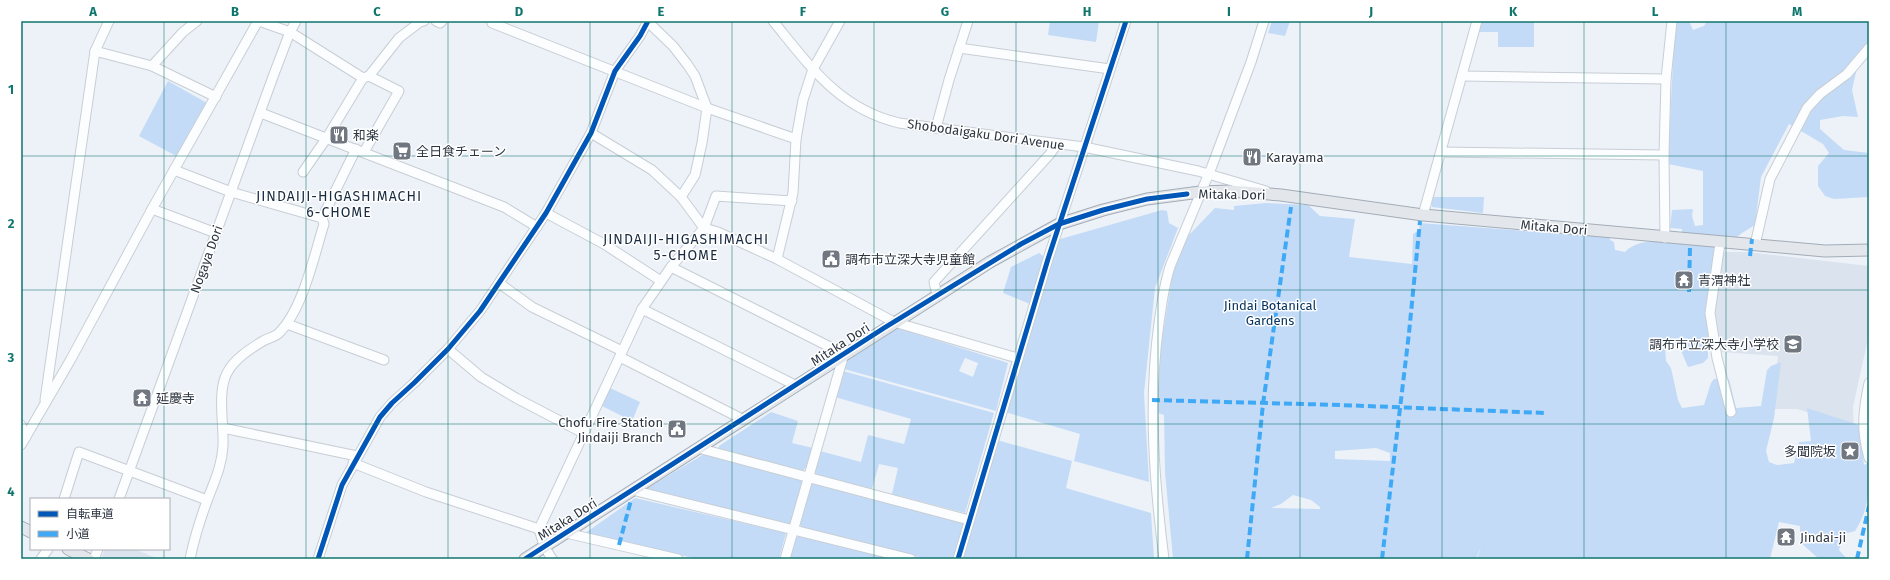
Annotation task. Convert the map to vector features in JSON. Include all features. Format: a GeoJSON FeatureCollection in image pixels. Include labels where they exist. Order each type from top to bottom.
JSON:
{"type":"FeatureCollection","features":[{"type":"Feature","properties":{"kind":"main road","name":"Mitaka Dori"},"geometry":{"type":"LineString","coordinates":[[525,559],[894,322],[1021,244],[1059,224],[1126,203],[1200,192],[1230,191],[1281,195],[1423,215],[1665,238],[1825,251],[1869,250]]}},
{"type":"Feature","properties":{"kind":"main road"},"geometry":{"type":"LineString","coordinates":[[21,527],[30,532]]}},
{"type":"Feature","properties":{"kind":"main road"},"geometry":{"type":"LineString","coordinates":[[70,550],[88,559]]}},
{"type":"Feature","properties":{"kind":"street"},"geometry":{"type":"LineString","coordinates":[[44,406],[95,51],[109,21]]}},
{"type":"Feature","properties":{"kind":"street"},"geometry":{"type":"LineString","coordinates":[[152,66],[183,32],[197,21]]}},
{"type":"Feature","properties":{"kind":"street","name":"Nogaya Dori"},"geometry":{"type":"LineString","coordinates":[[119,498],[290,32],[296,21]]}},
{"type":"Feature","properties":{"kind":"street"},"geometry":{"type":"LineString","coordinates":[[303,172],[366,77],[399,38],[420,22],[424,21]]}},
{"type":"Feature","properties":{"kind":"street"},"geometry":{"type":"LineString","coordinates":[[436,21],[440,23],[442,21]]}},
{"type":"Feature","properties":{"kind":"street"},"geometry":{"type":"LineString","coordinates":[[318,559],[339,494],[355,459],[380,417],[388,407],[448,349],[480,311],[537,227],[591,133],[615,70],[640,36],[648,21],[684,59],[695,76],[707,108],[702,143],[695,175],[682,197]]}},
{"type":"Feature","properties":{"kind":"street","name":"Shobodaigaku Dori Avenue"},"geometry":{"type":"LineString","coordinates":[[773,21],[813,69],[834,91],[864,111],[888,120],[936,128],[1084,147],[1191,169],[1281,195]]}},
{"type":"Feature","properties":{"kind":"street"},"geometry":{"type":"LineString","coordinates":[[777,259],[792,201],[796,139],[803,100],[813,69],[840,21]]}},
{"type":"Feature","properties":{"kind":"street"},"geometry":{"type":"LineString","coordinates":[[936,128],[946,88],[968,21]]}},
{"type":"Feature","properties":{"kind":"street"},"geometry":{"type":"LineString","coordinates":[[958,559],[1017,358],[1059,224],[1126,21]]}},
{"type":"Feature","properties":{"kind":"street"},"geometry":{"type":"LineString","coordinates":[[1164,559],[1156,494],[1152,409],[1156,342],[1168,273],[1200,192],[1209,175],[1251,62],[1264,21]]}},
{"type":"Feature","properties":{"kind":"street"},"geometry":{"type":"LineString","coordinates":[[1423,215],[1477,21]]}},
{"type":"Feature","properties":{"kind":"street"},"geometry":{"type":"LineString","coordinates":[[1665,238],[1664,155],[1666,80],[1672,21]]}},
{"type":"Feature","properties":{"kind":"street"},"geometry":{"type":"LineString","coordinates":[[23,441],[44,406],[257,22],[290,32],[366,77],[399,92],[360,150],[322,218],[324,224],[309,274],[296,307],[287,324],[278,334],[242,356],[227,372],[223,384],[221,460],[218,475],[207,500],[190,559]]}},
{"type":"Feature","properties":{"kind":"street"},"geometry":{"type":"LineString","coordinates":[[492,23],[615,70],[707,108],[796,139]]}},
{"type":"Feature","properties":{"kind":"street"},"geometry":{"type":"LineString","coordinates":[[959,48],[1110,69]]}},
{"type":"Feature","properties":{"kind":"street"},"geometry":{"type":"LineString","coordinates":[[1755,245],[1770,179],[1807,108],[1820,94],[1847,74],[1869,48]]}},
{"type":"Feature","properties":{"kind":"street"},"geometry":{"type":"LineString","coordinates":[[95,51],[152,66],[216,98]]}},
{"type":"Feature","properties":{"kind":"street"},"geometry":{"type":"LineString","coordinates":[[1462,76],[1666,80]]}},
{"type":"Feature","properties":{"kind":"street"},"geometry":{"type":"LineString","coordinates":[[261,113],[326,139],[360,150],[504,207],[537,227]]}},
{"type":"Feature","properties":{"kind":"street"},"geometry":{"type":"LineString","coordinates":[[591,133],[652,170],[682,197],[704,228],[718,232],[777,259],[894,322],[1017,358]]}},
{"type":"Feature","properties":{"kind":"street"},"geometry":{"type":"LineString","coordinates":[[937,295],[934,282],[1050,154],[1057,144]]}},
{"type":"Feature","properties":{"kind":"street"},"geometry":{"type":"LineString","coordinates":[[1440,152],[1664,155]]}},
{"type":"Feature","properties":{"kind":"street"},"geometry":{"type":"LineString","coordinates":[[174,170],[231,192],[322,218]]}},
{"type":"Feature","properties":{"kind":"street"},"geometry":{"type":"LineString","coordinates":[[552,559],[544,546],[539,529],[642,309],[661,281],[704,228],[716,196],[792,201]]}},
{"type":"Feature","properties":{"kind":"street"},"geometry":{"type":"LineString","coordinates":[[152,209],[216,232]]}},
{"type":"Feature","properties":{"kind":"street"},"geometry":{"type":"LineString","coordinates":[[546,213],[604,244],[661,281]]}},
{"type":"Feature","properties":{"kind":"street"},"geometry":{"type":"LineString","coordinates":[[1720,243],[1710,313],[1717,358],[1731,412]]}},
{"type":"Feature","properties":{"kind":"street"},"geometry":{"type":"LineString","coordinates":[[672,267],[844,354],[785,559]]}},
{"type":"Feature","properties":{"kind":"street"},"geometry":{"type":"LineString","coordinates":[[499,283],[532,307],[742,419]]}},
{"type":"Feature","properties":{"kind":"street"},"geometry":{"type":"LineString","coordinates":[[642,309],[795,385]]}},
{"type":"Feature","properties":{"kind":"street"},"geometry":{"type":"LineString","coordinates":[[287,324],[384,360]]}},
{"type":"Feature","properties":{"kind":"street"},"geometry":{"type":"LineString","coordinates":[[448,349],[482,377],[522,401],[583,433]]}},
{"type":"Feature","properties":{"kind":"street"},"geometry":{"type":"LineString","coordinates":[[1869,383],[1863,421],[1864,435],[1869,458]]}},
{"type":"Feature","properties":{"kind":"street"},"geometry":{"type":"LineString","coordinates":[[21,425],[23,441]]}},
{"type":"Feature","properties":{"kind":"street"},"geometry":{"type":"LineString","coordinates":[[223,428],[355,459],[426,492],[539,529]]}},
{"type":"Feature","properties":{"kind":"street"},"geometry":{"type":"LineString","coordinates":[[698,448],[969,520]]}},
{"type":"Feature","properties":{"kind":"street"},"geometry":{"type":"LineString","coordinates":[[64,498],[79,452],[207,500]]}},
{"type":"Feature","properties":{"kind":"street"},"geometry":{"type":"LineString","coordinates":[[632,490],[912,559]]}},
{"type":"Feature","properties":{"kind":"street"},"geometry":{"type":"LineString","coordinates":[[566,533],[678,559]]}},
{"type":"Feature","properties":{"kind":"street"},"geometry":{"type":"LineString","coordinates":[[41,559],[47,550]]}},
{"type":"Feature","properties":{"kind":"shaded area","name":"調布市立深大寺小学校"},"geometry":{"type":"Polygon","coordinates":[[[1723,252],[1747,252],[1869,266],[1869,334],[1853,407],[1854,436],[1820,416],[1797,409],[1771,409],[1778,356],[1722,352],[1714,310],[1723,252]]]}},
{"type":"Feature","properties":{"kind":"shaded area"},"geometry":{"type":"Polygon","coordinates":[[[105,550],[137,550],[158,559],[101,559],[105,550]]]}},
{"type":"Feature","properties":{"kind":"green space"},"geometry":{"type":"Polygon","coordinates":[[[1050,21],[1099,21],[1096,42],[1048,35],[1050,21]]]}},
{"type":"Feature","properties":{"kind":"green space"},"geometry":{"type":"Polygon","coordinates":[[[1272,21],[1290,21],[1285,36],[1268,33],[1272,21]]]}},
{"type":"Feature","properties":{"kind":"green space"},"geometry":{"type":"Polygon","coordinates":[[[1479,21],[1534,21],[1534,47],[1498,47],[1498,32],[1476,32],[1479,21]]]}},
{"type":"Feature","properties":{"kind":"green space","name":"Jindai Botanical Gardens"},"geometry":{"type":"Polygon","coordinates":[[[1675,21],[1689,21],[1693,30],[1704,26],[1707,21],[1869,21],[1869,40],[1861,50],[1852,90],[1858,117],[1843,116],[1820,120],[1820,129],[1844,150],[1869,153],[1869,197],[1834,199],[1825,196],[1818,186],[1818,166],[1829,153],[1823,144],[1789,124],[1761,177],[1755,225],[1742,233],[1725,247],[1709,298],[1708,358],[1703,363],[1688,367],[1679,346],[1672,345],[1665,347],[1666,361],[1671,368],[1678,400],[1682,408],[1704,405],[1711,383],[1714,379],[1729,379],[1736,408],[1761,406],[1767,370],[1771,366],[1781,362],[1774,418],[1766,451],[1769,462],[1777,465],[1794,463],[1799,442],[1811,441],[1807,408],[1859,425],[1864,465],[1869,462],[1869,489],[1864,514],[1855,531],[1844,534],[1839,550],[1847,559],[1819,559],[1800,542],[1800,526],[1779,522],[1770,559],[1477,559],[1481,547],[1476,559],[1173,559],[1165,472],[1164,415],[1158,413],[1160,353],[1173,270],[1187,237],[1215,208],[1234,210],[1234,206],[1266,203],[1308,205],[1320,216],[1355,219],[1349,257],[1412,264],[1413,234],[1419,230],[1420,223],[1591,236],[1596,234],[1610,234],[1610,240],[1614,242],[1615,250],[1625,252],[1636,244],[1644,242],[1681,241],[1682,229],[1670,228],[1672,210],[1693,209],[1692,216],[1695,226],[1703,225],[1703,171],[1668,164],[1675,21]],[[1376,448],[1335,451],[1335,459],[1390,461],[1390,453],[1376,448]],[[1293,495],[1281,504],[1271,508],[1320,509],[1320,507],[1311,500],[1293,495]]]}},
{"type":"Feature","properties":{"kind":"green space"},"geometry":{"type":"Polygon","coordinates":[[[168,81],[207,103],[178,157],[139,136],[168,81]]]}},
{"type":"Feature","properties":{"kind":"green space"},"geometry":{"type":"Polygon","coordinates":[[[1432,197],[1484,197],[1483,213],[1432,207],[1432,197]]]}},
{"type":"Feature","properties":{"kind":"green space"},"geometry":{"type":"Polygon","coordinates":[[[1162,210],[1167,211],[1169,223],[1178,228],[1155,288],[1144,393],[1149,482],[1074,461],[1080,434],[1005,412],[1057,240],[1162,210]]]}},
{"type":"Feature","properties":{"kind":"green space"},"geometry":{"type":"Polygon","coordinates":[[[1039,253],[1046,258],[1030,304],[1003,293],[1011,267],[1039,253]]]}},
{"type":"Feature","properties":{"kind":"green space"},"geometry":{"type":"Polygon","coordinates":[[[898,328],[1008,363],[996,411],[844,369],[846,361],[898,328]],[[965,358],[959,371],[973,377],[978,363],[965,358]]]}},
{"type":"Feature","properties":{"kind":"green space"},"geometry":{"type":"Polygon","coordinates":[[[843,371],[994,413],[965,513],[892,494],[898,468],[879,464],[872,489],[816,475],[815,471],[820,451],[861,462],[868,435],[904,444],[911,419],[835,397],[843,371]]]}},
{"type":"Feature","properties":{"kind":"green space"},"geometry":{"type":"Polygon","coordinates":[[[610,388],[640,402],[632,421],[602,406],[610,388]]]}},
{"type":"Feature","properties":{"kind":"green space"},"geometry":{"type":"Polygon","coordinates":[[[771,412],[798,421],[792,443],[813,448],[803,471],[718,450],[719,446],[771,412]]]}},
{"type":"Feature","properties":{"kind":"green space"},"geometry":{"type":"Polygon","coordinates":[[[997,440],[1072,461],[1066,488],[1151,513],[1154,559],[962,559],[997,440]]]}},
{"type":"Feature","properties":{"kind":"green space"},"geometry":{"type":"Polygon","coordinates":[[[704,454],[801,480],[803,483],[792,522],[789,525],[648,491],[648,488],[704,454]]]}},
{"type":"Feature","properties":{"kind":"green space"},"geometry":{"type":"Polygon","coordinates":[[[815,481],[964,523],[953,559],[927,559],[802,528],[800,524],[811,483],[815,481]]]}},
{"type":"Feature","properties":{"kind":"green space"},"geometry":{"type":"Polygon","coordinates":[[[635,498],[786,533],[779,559],[698,559],[584,534],[635,498]]]}},
{"type":"Feature","properties":{"kind":"green space"},"geometry":{"type":"Polygon","coordinates":[[[799,536],[895,559],[790,559],[796,538],[799,536]]]}},
{"type":"Feature","properties":{"kind":"marked path"},"geometry":{"type":"LineString","coordinates":[[1247,559],[1263,404],[1291,207]]}},
{"type":"Feature","properties":{"kind":"marked path"},"geometry":{"type":"LineString","coordinates":[[1382,559],[1409,333],[1420,221]]}},
{"type":"Feature","properties":{"kind":"marked path"},"geometry":{"type":"LineString","coordinates":[[1750,256],[1752,239]]}},
{"type":"Feature","properties":{"kind":"marked path"},"geometry":{"type":"LineString","coordinates":[[1689,292],[1690,246]]}},
{"type":"Feature","properties":{"kind":"marked path"},"geometry":{"type":"LineString","coordinates":[[1152,400],[1340,405],[1546,413]]}},
{"type":"Feature","properties":{"kind":"marked path"},"geometry":{"type":"LineString","coordinates":[[619,545],[631,500]]}},
{"type":"Feature","properties":{"kind":"marked path"},"geometry":{"type":"LineString","coordinates":[[1857,559],[1869,506]]}},
{"type":"Feature","properties":{"kind":"cycle path"},"geometry":{"type":"LineString","coordinates":[[318,559],[342,485],[380,417],[392,403],[448,349],[480,311],[546,213],[591,133],[615,71],[640,36],[648,21]]}},
{"type":"Feature","properties":{"kind":"cycle path"},"geometry":{"type":"LineString","coordinates":[[958,559],[1048,259],[1126,21]]}},
{"type":"Feature","properties":{"kind":"cycle path"},"geometry":{"type":"LineString","coordinates":[[525,559],[884,328],[1021,244],[1059,224],[1103,210],[1147,199],[1187,194]]}},
{"type":"Feature","properties":{"kind":"place","name":"和楽"},"geometry":{"type":"Point","coordinates":[339,135]}},
{"type":"Feature","properties":{"kind":"place","name":"全日食チェーン"},"geometry":{"type":"Point","coordinates":[402,151]}},
{"type":"Feature","properties":{"kind":"place","name":"Karayama"},"geometry":{"type":"Point","coordinates":[1252,157]}},
{"type":"Feature","properties":{"kind":"place","name":"調布市立深大寺児童館"},"geometry":{"type":"Point","coordinates":[831,259]}},
{"type":"Feature","properties":{"kind":"place","name":"青渭神社"},"geometry":{"type":"Point","coordinates":[1684,280]}},
{"type":"Feature","properties":{"kind":"place","name":"調布市立深大寺小学校"},"geometry":{"type":"Point","coordinates":[1793,344]}},
{"type":"Feature","properties":{"kind":"place","name":"延慶寺"},"geometry":{"type":"Point","coordinates":[142,398]}},
{"type":"Feature","properties":{"kind":"place","name":"Chofu Fire Station Jindaiji Branch"},"geometry":{"type":"Point","coordinates":[677,429]}},
{"type":"Feature","properties":{"kind":"place","name":"多聞院坂"},"geometry":{"type":"Point","coordinates":[1850,451]}},
{"type":"Feature","properties":{"kind":"place","name":"Jindai-ji"},"geometry":{"type":"Point","coordinates":[1786,537]}},
{"type":"Feature","properties":{"kind":"district","name":"JINDAIJI-HIGASHIMACHI 6-CHOME"},"geometry":{"type":"Point","coordinates":[339,204]}},
{"type":"Feature","properties":{"kind":"district","name":"JINDAIJI-HIGASHIMACHI 5-CHOME"},"geometry":{"type":"Point","coordinates":[686,248]}}]}
